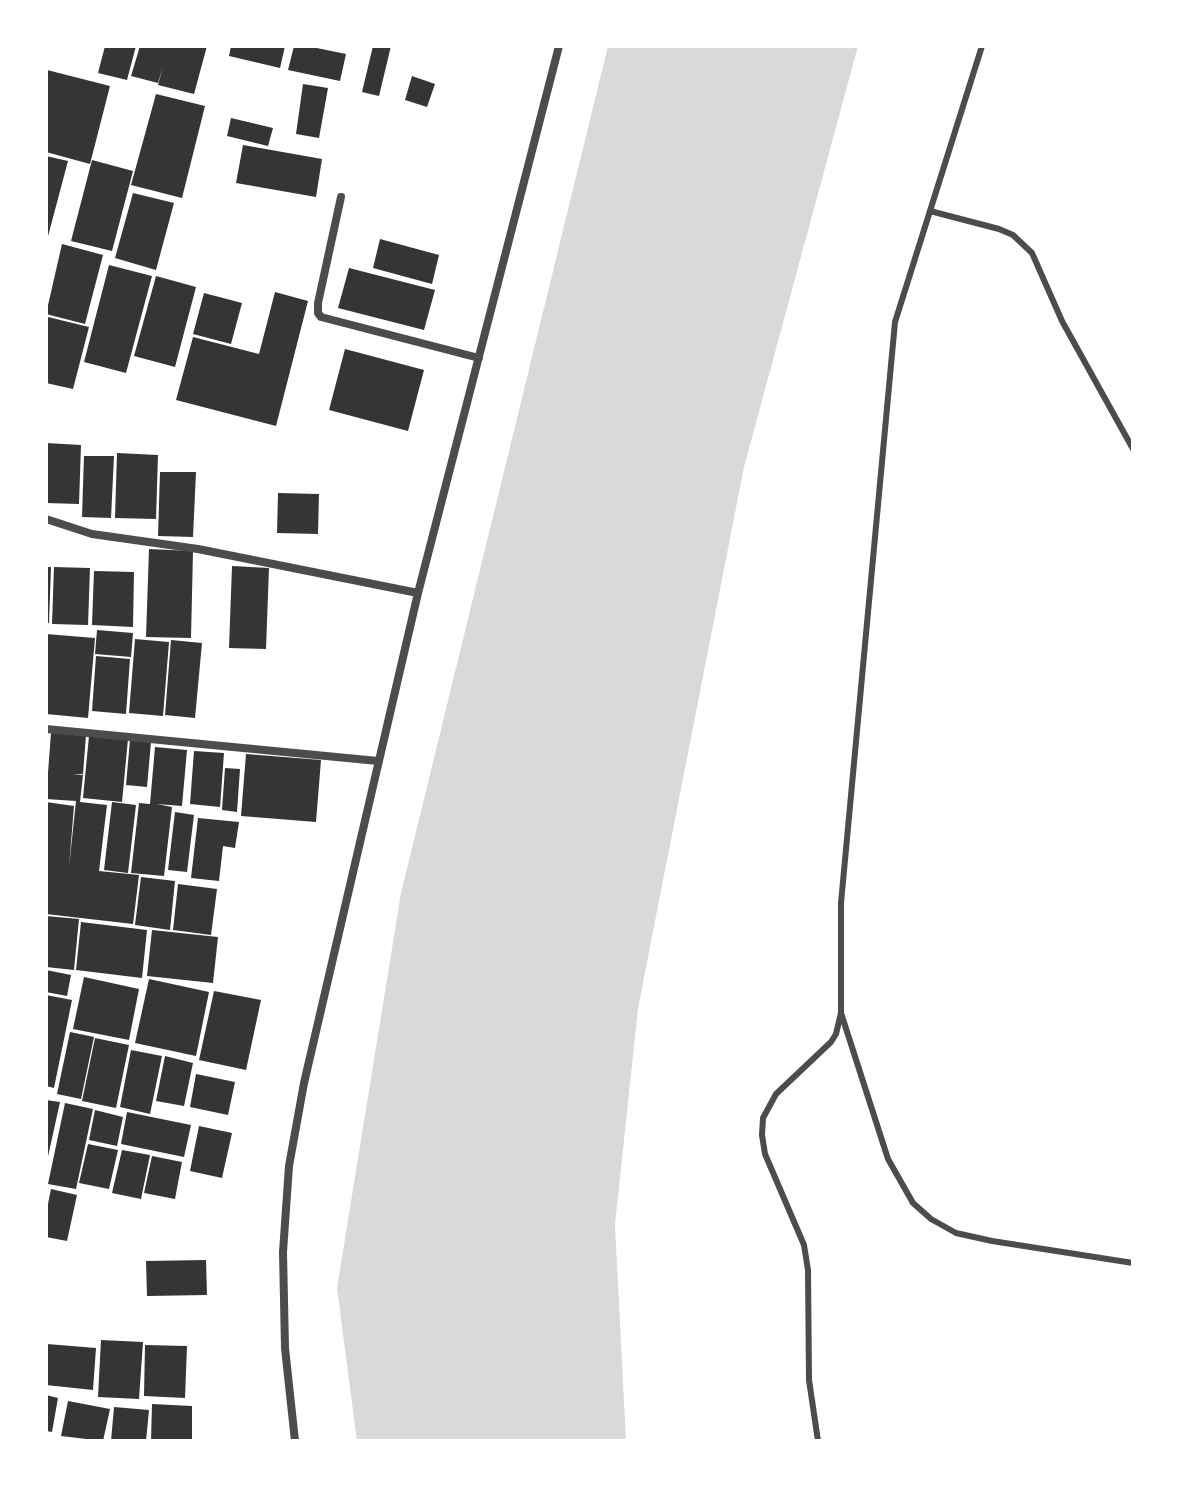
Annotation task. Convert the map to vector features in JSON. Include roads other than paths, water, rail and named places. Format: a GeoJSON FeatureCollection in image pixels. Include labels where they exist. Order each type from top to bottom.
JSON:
{"type":"FeatureCollection","features":[{"type":"Feature","properties":{"kind":"street"},"geometry":{"type":"LineString","coordinates":[[295,1441],[285,1348],[283,1252],[294,1139],[304,1083],[418,593],[559,46]]}},
{"type":"Feature","properties":{"kind":"street"},"geometry":{"type":"LineString","coordinates":[[341,197],[318,303],[321,317],[479,358]]}},
{"type":"Feature","properties":{"kind":"street"},"geometry":{"type":"LineString","coordinates":[[46,519],[92,534],[198,549],[418,593]]}},
{"type":"Feature","properties":{"kind":"street"},"geometry":{"type":"LineString","coordinates":[[46,729],[378,761]]}},
{"type":"Feature","properties":{"kind":"lane"},"geometry":{"type":"LineString","coordinates":[[818,1441],[809,1380],[808,1270],[804,1245],[765,1154],[763,1118],[776,1094],[831,1042],[841,1013],[841,903],[893,338],[899,309],[982,46]]}},
{"type":"Feature","properties":{"kind":"lane"},"geometry":{"type":"LineString","coordinates":[[930,211],[999,229],[1024,244],[1032,253],[1062,321],[1133,449]]}},
{"type":"Feature","properties":{"kind":"lane"},"geometry":{"type":"LineString","coordinates":[[841,1013],[888,1159],[913,1203],[931,1219],[956,1233],[1133,1263]]}}]}
